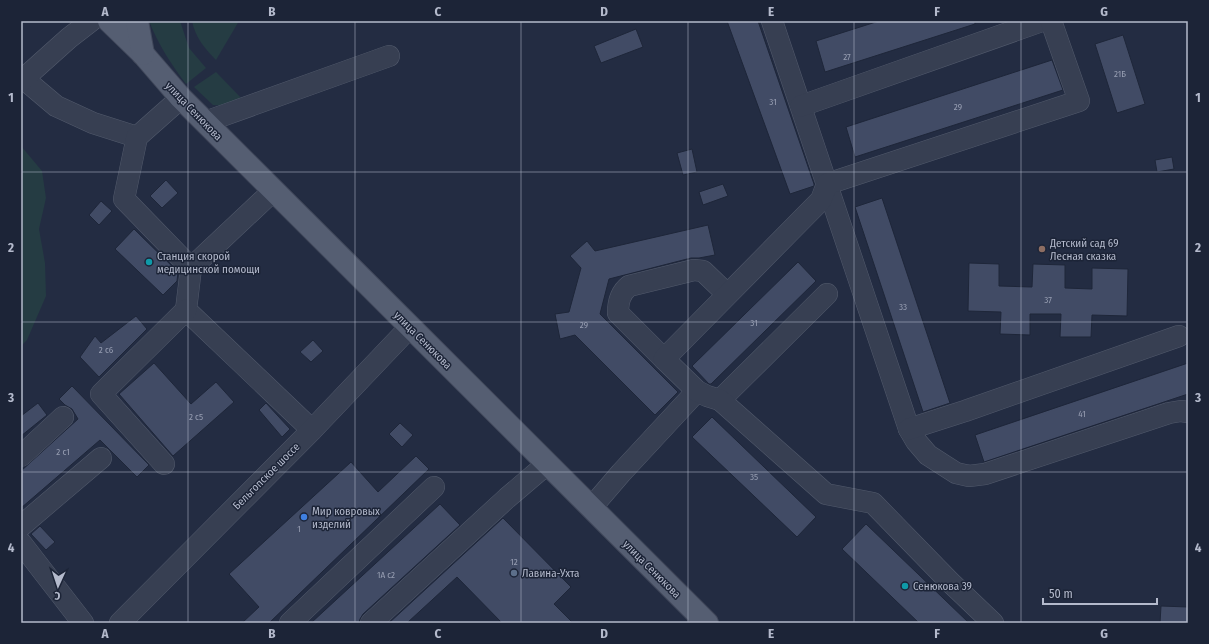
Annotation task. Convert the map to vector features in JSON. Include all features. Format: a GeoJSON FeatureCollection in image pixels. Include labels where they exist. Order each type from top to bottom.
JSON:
{"type":"FeatureCollection","features":[{"type":"Feature","properties":{"kind":"main road","name":"улица Сенюкова"},"geometry":{"type":"LineString","coordinates":[[108,21],[143,54],[181,98],[707,623]]}},
{"type":"Feature","properties":{"kind":"main road"},"geometry":{"type":"LineString","coordinates":[[137,21],[143,54]]}},
{"type":"Feature","properties":{"kind":"street"},"geometry":{"type":"LineString","coordinates":[[91,21],[69,38],[22,80],[56,106],[93,124],[137,137]]}},
{"type":"Feature","properties":{"kind":"street"},"geometry":{"type":"LineString","coordinates":[[772,21],[909,429],[916,442],[928,455],[956,473],[969,476],[985,474],[1169,413],[1181,411],[1188,412]]}},
{"type":"Feature","properties":{"kind":"street"},"geometry":{"type":"LineString","coordinates":[[801,106],[1042,21]]}},
{"type":"Feature","properties":{"kind":"street"},"geometry":{"type":"LineString","coordinates":[[827,184],[1079,101],[1051,21]]}},
{"type":"Feature","properties":{"kind":"street"},"geometry":{"type":"LineString","coordinates":[[205,122],[389,56]]}},
{"type":"Feature","properties":{"kind":"street"},"geometry":{"type":"LineString","coordinates":[[181,98],[137,137],[124,199],[191,268]]}},
{"type":"Feature","properties":{"kind":"street"},"geometry":{"type":"LineString","coordinates":[[664,359],[821,200],[827,184]]}},
{"type":"Feature","properties":{"kind":"street"},"geometry":{"type":"LineString","coordinates":[[164,464],[101,394],[186,310],[191,268],[274,191]]}},
{"type":"Feature","properties":{"kind":"street"},"geometry":{"type":"LineString","coordinates":[[727,294],[703,271],[694,270],[629,286],[623,291],[618,304],[618,313],[697,391],[720,400],[826,494],[873,503],[950,582],[993,623]]}},
{"type":"Feature","properties":{"kind":"street"},"geometry":{"type":"LineString","coordinates":[[720,400],[827,294]]}},
{"type":"Feature","properties":{"kind":"street"},"geometry":{"type":"LineString","coordinates":[[186,310],[312,430]]}},
{"type":"Feature","properties":{"kind":"street","name":"Бельгопское шоссе"},"geometry":{"type":"LineString","coordinates":[[120,623],[312,430],[410,327]]}},
{"type":"Feature","properties":{"kind":"street"},"geometry":{"type":"LineString","coordinates":[[909,429],[965,411],[1179,336]]}},
{"type":"Feature","properties":{"kind":"street"},"geometry":{"type":"LineString","coordinates":[[591,508],[621,473],[697,391]]}},
{"type":"Feature","properties":{"kind":"street"},"geometry":{"type":"LineString","coordinates":[[21,456],[63,417]]}},
{"type":"Feature","properties":{"kind":"street"},"geometry":{"type":"LineString","coordinates":[[21,526],[101,458]]}},
{"type":"Feature","properties":{"kind":"street"},"geometry":{"type":"LineString","coordinates":[[371,623],[507,498],[547,464]]}},
{"type":"Feature","properties":{"kind":"street"},"geometry":{"type":"LineString","coordinates":[[290,623],[434,487]]}},
{"type":"Feature","properties":{"kind":"street"},"geometry":{"type":"LineString","coordinates":[[21,543],[83,623]]}},
{"type":"Feature","properties":{"kind":"shaded area"},"geometry":{"type":"Polygon","coordinates":[[[149,21],[180,21],[189,48],[206,68],[186,84],[165,54],[149,21]]]}},
{"type":"Feature","properties":{"kind":"shaded area"},"geometry":{"type":"Polygon","coordinates":[[[192,21],[239,21],[216,60],[201,42],[195,32],[192,21]]]}},
{"type":"Feature","properties":{"kind":"shaded area"},"geometry":{"type":"Polygon","coordinates":[[[216,72],[244,101],[226,106],[213,105],[194,87],[216,72]]]}},
{"type":"Feature","properties":{"kind":"shaded area"},"geometry":{"type":"Polygon","coordinates":[[[21,146],[42,171],[46,198],[39,229],[45,263],[46,296],[27,340],[21,346],[21,146]]]}},
{"type":"Feature","properties":{"kind":"building"},"geometry":{"type":"Polygon","coordinates":[[[727,21],[758,21],[814,186],[790,194],[727,21]]]}},
{"type":"Feature","properties":{"kind":"building"},"geometry":{"type":"Polygon","coordinates":[[[879,21],[975,21],[975,24],[825,72],[816,41],[879,21]]]}},
{"type":"Feature","properties":{"kind":"building"},"geometry":{"type":"Polygon","coordinates":[[[636,29],[643,47],[601,63],[594,46],[636,29]]]}},
{"type":"Feature","properties":{"kind":"building"},"geometry":{"type":"Polygon","coordinates":[[[1123,35],[1145,104],[1117,113],[1095,44],[1123,35]]]}},
{"type":"Feature","properties":{"kind":"building"},"geometry":{"type":"Polygon","coordinates":[[[1052,60],[1063,90],[855,157],[846,127],[1052,60]]]}},
{"type":"Feature","properties":{"kind":"building"},"geometry":{"type":"Polygon","coordinates":[[[692,149],[697,172],[683,175],[677,153],[692,149]]]}},
{"type":"Feature","properties":{"kind":"building"},"geometry":{"type":"Polygon","coordinates":[[[1172,157],[1174,169],[1157,172],[1155,160],[1172,157]]]}},
{"type":"Feature","properties":{"kind":"building"},"geometry":{"type":"Polygon","coordinates":[[[166,180],[178,193],[162,208],[150,196],[166,180]]]}},
{"type":"Feature","properties":{"kind":"building"},"geometry":{"type":"Polygon","coordinates":[[[723,184],[728,196],[703,205],[699,192],[723,184]]]}},
{"type":"Feature","properties":{"kind":"building"},"geometry":{"type":"Polygon","coordinates":[[[882,198],[950,403],[923,412],[855,207],[882,198]]]}},
{"type":"Feature","properties":{"kind":"building"},"geometry":{"type":"Polygon","coordinates":[[[101,201],[112,211],[99,225],[89,215],[101,201]]]}},
{"type":"Feature","properties":{"kind":"building"},"geometry":{"type":"Polygon","coordinates":[[[708,225],[715,255],[691,258],[609,279],[600,314],[678,392],[655,415],[575,335],[560,339],[555,314],[569,312],[581,268],[570,256],[587,241],[595,251],[708,225]]]}},
{"type":"Feature","properties":{"kind":"building","name":"Станция скорой медицинской помощи"},"geometry":{"type":"Polygon","coordinates":[[[134,229],[178,272],[177,281],[163,295],[115,249],[134,229]]]}},
{"type":"Feature","properties":{"kind":"building"},"geometry":{"type":"Polygon","coordinates":[[[798,262],[816,281],[711,384],[709,384],[692,366],[798,262]]]}},
{"type":"Feature","properties":{"kind":"building"},"geometry":{"type":"Polygon","coordinates":[[[969,263],[999,264],[999,286],[1032,287],[1033,264],[1065,265],[1065,288],[1092,289],[1092,268],[1128,269],[1127,316],[1092,315],[1091,337],[1060,337],[1061,314],[1030,314],[1030,335],[1000,334],[1001,312],[968,311],[969,263]]]}},
{"type":"Feature","properties":{"kind":"building"},"geometry":{"type":"Polygon","coordinates":[[[136,316],[147,329],[99,377],[80,357],[95,336],[101,343],[136,316]]]}},
{"type":"Feature","properties":{"kind":"building"},"geometry":{"type":"Polygon","coordinates":[[[313,340],[323,351],[311,362],[300,352],[313,340]]]}},
{"type":"Feature","properties":{"kind":"building"},"geometry":{"type":"Polygon","coordinates":[[[154,363],[191,404],[216,382],[234,402],[173,456],[119,394],[154,363]]]}},
{"type":"Feature","properties":{"kind":"building"},"geometry":{"type":"Polygon","coordinates":[[[1188,363],[1188,394],[984,462],[975,435],[1188,363]]]}},
{"type":"Feature","properties":{"kind":"building"},"geometry":{"type":"Polygon","coordinates":[[[72,386],[149,465],[137,477],[100,440],[21,508],[21,471],[78,419],[72,409],[59,399],[72,386]]]}},
{"type":"Feature","properties":{"kind":"building"},"geometry":{"type":"Polygon","coordinates":[[[38,403],[47,415],[21,436],[21,416],[38,403]]]}},
{"type":"Feature","properties":{"kind":"building"},"geometry":{"type":"Polygon","coordinates":[[[266,403],[290,429],[282,437],[259,410],[266,403]]]}},
{"type":"Feature","properties":{"kind":"building"},"geometry":{"type":"Polygon","coordinates":[[[712,417],[816,517],[797,537],[692,437],[712,417]]]}},
{"type":"Feature","properties":{"kind":"building"},"geometry":{"type":"Polygon","coordinates":[[[400,423],[413,435],[402,447],[389,434],[400,423]]]}},
{"type":"Feature","properties":{"kind":"building"},"geometry":{"type":"Polygon","coordinates":[[[416,456],[429,469],[269,623],[242,623],[259,607],[229,574],[351,462],[378,492],[416,456]]]}},
{"type":"Feature","properties":{"kind":"building"},"geometry":{"type":"Polygon","coordinates":[[[440,504],[460,525],[363,614],[359,623],[311,623],[440,504]]]}},
{"type":"Feature","properties":{"kind":"building"},"geometry":{"type":"Polygon","coordinates":[[[503,518],[571,587],[554,604],[573,623],[502,623],[457,577],[407,623],[389,623],[503,518]]]}},
{"type":"Feature","properties":{"kind":"building","name":"Сенюкова 39"},"geometry":{"type":"Polygon","coordinates":[[[866,524],[969,623],[919,623],[842,549],[866,524]]]}},
{"type":"Feature","properties":{"kind":"building"},"geometry":{"type":"Polygon","coordinates":[[[40,526],[55,542],[46,550],[31,534],[40,526]]]}},
{"type":"Feature","properties":{"kind":"building"},"geometry":{"type":"Polygon","coordinates":[[[1161,606],[1188,607],[1188,623],[1160,623],[1161,606]]]}},
{"type":"Feature","properties":{"kind":"place","name":"Детский сад 69 Лесная сказка"},"geometry":{"type":"Point","coordinates":[1042,249]}},
{"type":"Feature","properties":{"kind":"place","name":"Станция скорой медицинской помощи"},"geometry":{"type":"Point","coordinates":[149,262]}},
{"type":"Feature","properties":{"kind":"place","name":"Мир ковровых изделий"},"geometry":{"type":"Point","coordinates":[304,517]}},
{"type":"Feature","properties":{"kind":"place","name":"Лавина-Ухта"},"geometry":{"type":"Point","coordinates":[514,573]}},
{"type":"Feature","properties":{"kind":"place","name":"Сенюкова 39"},"geometry":{"type":"Point","coordinates":[905,586]}}]}
